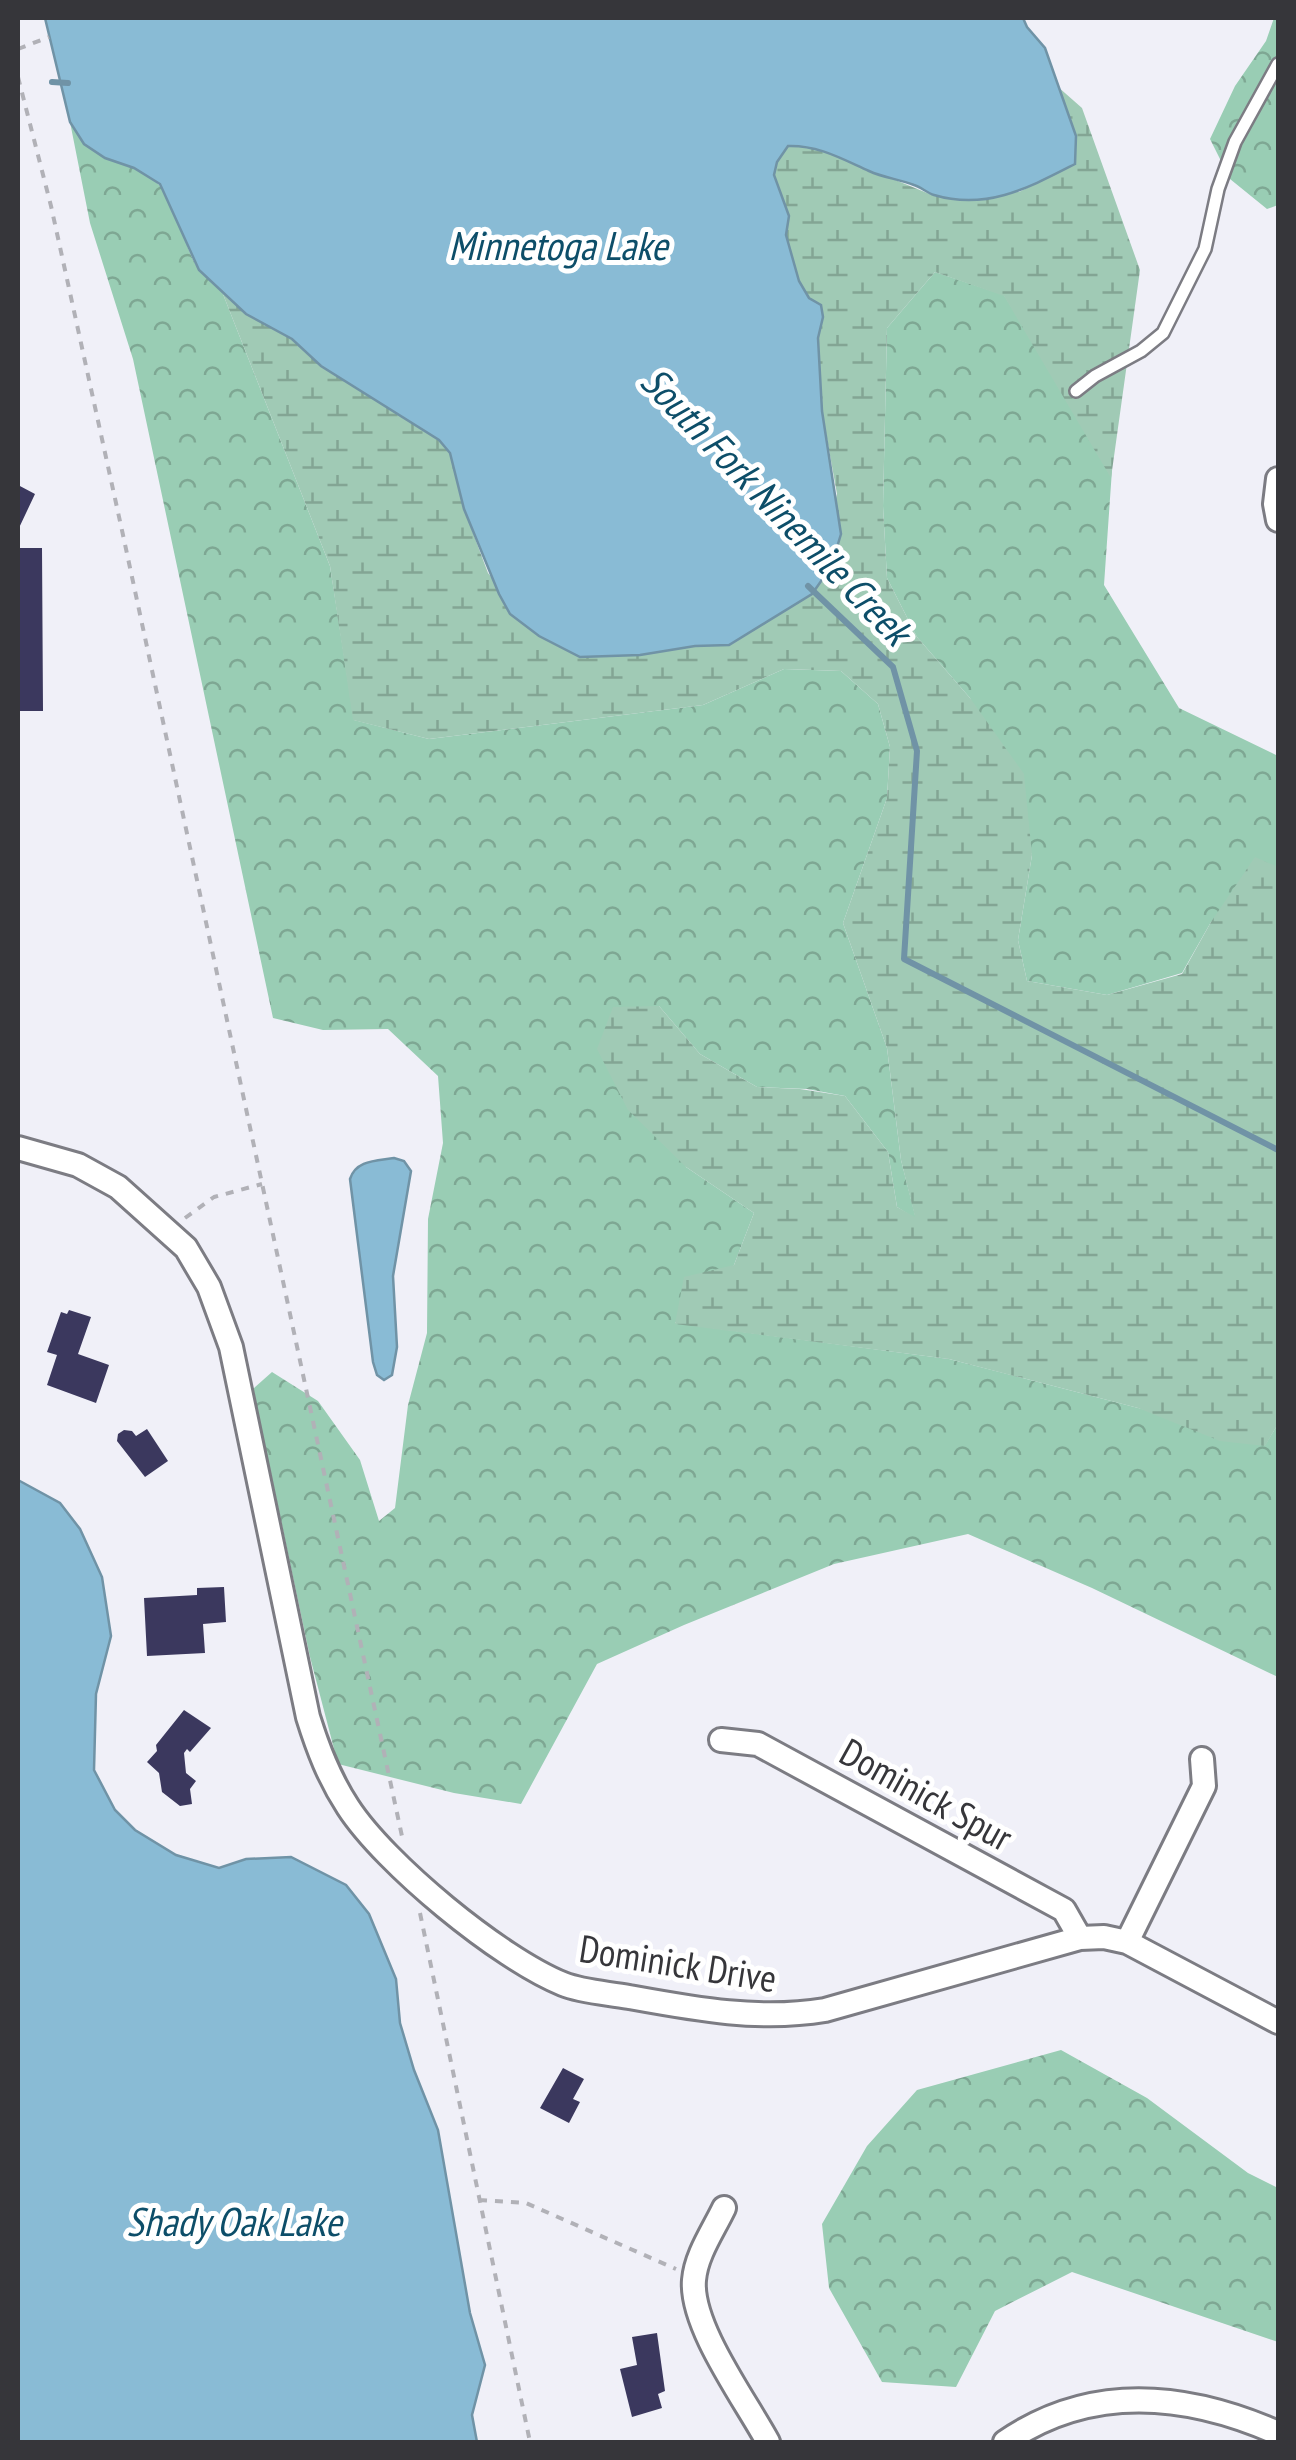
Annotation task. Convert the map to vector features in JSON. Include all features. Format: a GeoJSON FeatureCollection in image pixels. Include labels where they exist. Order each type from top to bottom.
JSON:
{"type":"FeatureCollection","features":[{"type":"Feature","properties":{"kind":"street"},"geometry":{"type":"LineString","coordinates":[[1278,479],[1278,520]]}},
{"type":"Feature","properties":{"kind":"street","name":"Dominick Drive"},"geometry":{"type":"LineString","coordinates":[[18,1148],[78,1165],[118,1187],[186,1248],[209,1288],[231,1347],[308,1717],[323,1764],[349,1810],[414,1878],[505,1954],[566,1985],[749,2016],[790,2016],[825,2010],[1080,1938],[1104,1936],[1126,1942],[1278,2022]]}},
{"type":"Feature","properties":{"kind":"street","name":"Dominick Spur"},"geometry":{"type":"LineString","coordinates":[[721,1740],[758,1744],[1064,1910],[1080,1938]]}},
{"type":"Feature","properties":{"kind":"street"},"geometry":{"type":"LineString","coordinates":[[1126,1942],[1204,1786],[1202,1759]]}},
{"type":"Feature","properties":{"kind":"street"},"geometry":{"type":"LineString","coordinates":[[724,2208],[701,2253],[694,2277],[694,2300],[701,2324],[768,2442]]}},
{"type":"Feature","properties":{"kind":"street"},"geometry":{"type":"LineString","coordinates":[[1005,2442],[1060,2415],[1103,2404],[1148,2400],[1193,2403],[1278,2432]]}},
{"type":"Feature","properties":{"kind":"lane"},"geometry":{"type":"LineString","coordinates":[[1076,391],[1142,351],[1163,332],[1205,249],[1218,189],[1234,142],[1278,64]]}},
{"type":"Feature","properties":{"kind":"path"},"geometry":{"type":"LineString","coordinates":[[18,49],[49,37]]}},
{"type":"Feature","properties":{"kind":"path"},"geometry":{"type":"LineString","coordinates":[[18,77],[55,225],[350,1607],[414,1878],[530,2442]]}},
{"type":"Feature","properties":{"kind":"path"},"geometry":{"type":"LineString","coordinates":[[182,1221],[214,1198],[262,1184]]}},
{"type":"Feature","properties":{"kind":"path"},"geometry":{"type":"LineString","coordinates":[[478,2200],[526,2202],[597,2237],[694,2277]]}},
{"type":"Feature","properties":{"kind":"green space"},"geometry":{"type":"Polygon","coordinates":[[[1274,18],[1278,18],[1278,205],[1267,209],[1230,179],[1210,139],[1235,86],[1266,41],[1274,18]]]}},
{"type":"Feature","properties":{"kind":"green space"},"geometry":{"type":"Polygon","coordinates":[[[1057,86],[1082,108],[1140,270],[1111,478],[1004,296],[935,272],[887,328],[883,506],[887,578],[917,637],[970,698],[1024,774],[1032,855],[1018,940],[1027,981],[1107,995],[1182,974],[1255,857],[1278,867],[1278,1424],[1265,1446],[1220,1441],[1138,1408],[949,1359],[675,1324],[684,1277],[734,1265],[754,1213],[686,1167],[628,1110],[597,1049],[613,1007],[659,1006],[700,1054],[757,1087],[845,1096],[888,1152],[897,1207],[915,1217],[901,1160],[887,1048],[843,923],[887,798],[890,747],[878,704],[841,671],[784,669],[703,705],[429,739],[353,720],[330,566],[221,289],[246,314],[292,339],[321,366],[439,440],[450,453],[464,509],[488,573],[539,636],[580,657],[729,645],[812,594],[837,494],[822,411],[818,338],[823,317],[821,305],[809,298],[799,281],[786,234],[789,216],[774,175],[777,162],[788,146],[808,146],[932,195],[1019,192],[1075,164],[1076,136],[1057,86]]]}},
{"type":"Feature","properties":{"kind":"green space"},"geometry":{"type":"Polygon","coordinates":[[[70,122],[91,148],[145,173],[165,191],[198,268],[221,289],[330,566],[354,720],[429,739],[703,705],[784,669],[841,671],[878,704],[890,747],[887,798],[843,923],[887,1048],[901,1160],[916,1219],[897,1207],[888,1152],[845,1096],[807,1089],[757,1087],[700,1054],[659,1006],[686,1167],[754,1213],[734,1265],[675,1323],[949,1359],[1265,1445],[1278,1424],[1278,1677],[968,1534],[834,1564],[597,1664],[521,1804],[454,1793],[338,1764],[310,1657],[253,1389],[272,1372],[318,1401],[360,1460],[379,1521],[395,1508],[408,1405],[427,1333],[428,1219],[443,1143],[438,1076],[388,1029],[323,1030],[273,1018],[133,359],[90,223],[70,122]]]}},
{"type":"Feature","properties":{"kind":"green space"},"geometry":{"type":"Polygon","coordinates":[[[935,272],[1004,295],[1112,470],[1104,585],[1179,708],[1278,756],[1278,873],[1211,922],[1182,973],[1107,995],[1027,981],[1018,940],[1032,855],[970,698],[917,637],[887,578],[883,506],[887,328],[935,272]]]}},
{"type":"Feature","properties":{"kind":"green space"},"geometry":{"type":"Polygon","coordinates":[[[1061,2050],[1147,2098],[1248,2173],[1278,2188],[1278,2342],[1072,2272],[995,2311],[956,2387],[882,2382],[829,2288],[822,2224],[867,2146],[917,2090],[1061,2050]]]}},
{"type":"Feature","properties":{"kind":"water","name":"Minnetoga Lake"},"geometry":{"type":"Polygon","coordinates":[[[45,18],[1023,18],[1045,48],[1076,136],[1075,164],[1008,194],[953,199],[820,150],[788,146],[774,175],[789,216],[786,235],[799,281],[809,298],[821,305],[823,317],[818,338],[822,411],[841,534],[831,567],[812,594],[729,645],[580,657],[539,636],[510,614],[464,509],[450,453],[439,440],[321,366],[292,339],[246,314],[199,270],[160,184],[84,144],[70,122],[45,18]]]}},
{"type":"Feature","properties":{"kind":"water"},"geometry":{"type":"Polygon","coordinates":[[[394,1158],[404,1161],[411,1171],[393,1276],[397,1347],[392,1375],[384,1380],[377,1375],[373,1362],[350,1179],[362,1165],[394,1158]]]}},
{"type":"Feature","properties":{"kind":"water","name":"Shady Oak Lake"},"geometry":{"type":"Polygon","coordinates":[[[18,1480],[60,1503],[80,1529],[102,1577],[111,1636],[96,1694],[94,1770],[115,1810],[135,1830],[176,1855],[219,1868],[246,1859],[291,1857],[346,1885],[369,1914],[396,1979],[400,2023],[438,2130],[470,2313],[485,2365],[472,2415],[477,2442],[18,2442],[18,1480]]]}},
{"type":"Feature","properties":{"kind":"building"},"geometry":{"type":"Polygon","coordinates":[[[18,485],[35,494],[18,530],[18,485]]]}},
{"type":"Feature","properties":{"kind":"building"},"geometry":{"type":"Polygon","coordinates":[[[18,548],[42,548],[43,711],[18,711],[18,548]]]}},
{"type":"Feature","properties":{"kind":"building"},"geometry":{"type":"Polygon","coordinates":[[[69,1310],[91,1317],[78,1354],[109,1365],[96,1403],[47,1385],[57,1355],[47,1352],[61,1312],[67,1314],[69,1310]]]}},
{"type":"Feature","properties":{"kind":"building"},"geometry":{"type":"Polygon","coordinates":[[[147,1429],[168,1461],[145,1477],[117,1441],[124,1430],[136,1436],[147,1429]]]}},
{"type":"Feature","properties":{"kind":"building"},"geometry":{"type":"Polygon","coordinates":[[[224,1587],[226,1622],[203,1624],[205,1653],[147,1656],[144,1598],[197,1595],[197,1588],[224,1587]]]}},
{"type":"Feature","properties":{"kind":"building"},"geometry":{"type":"Polygon","coordinates":[[[184,1710],[211,1728],[190,1752],[187,1749],[184,1753],[186,1773],[196,1781],[190,1789],[192,1804],[180,1806],[162,1792],[159,1773],[147,1762],[184,1710]]]}},
{"type":"Feature","properties":{"kind":"building"},"geometry":{"type":"Polygon","coordinates":[[[563,2068],[584,2079],[573,2099],[580,2102],[569,2123],[540,2108],[563,2068]]]}},
{"type":"Feature","properties":{"kind":"building"},"geometry":{"type":"Polygon","coordinates":[[[657,2333],[665,2391],[658,2394],[662,2408],[632,2417],[620,2369],[637,2365],[632,2337],[657,2333]]]}},
{"type":"Feature","properties":{"kind":"waterway","name":"South Fork Ninemile Creek"},"geometry":{"type":"LineString","coordinates":[[52,82],[68,83]]}},
{"type":"Feature","properties":{"kind":"waterway","name":"South Fork Ninemile Creek"},"geometry":{"type":"LineString","coordinates":[[808,586],[893,667],[917,751],[904,959],[1278,1150]]}}]}
